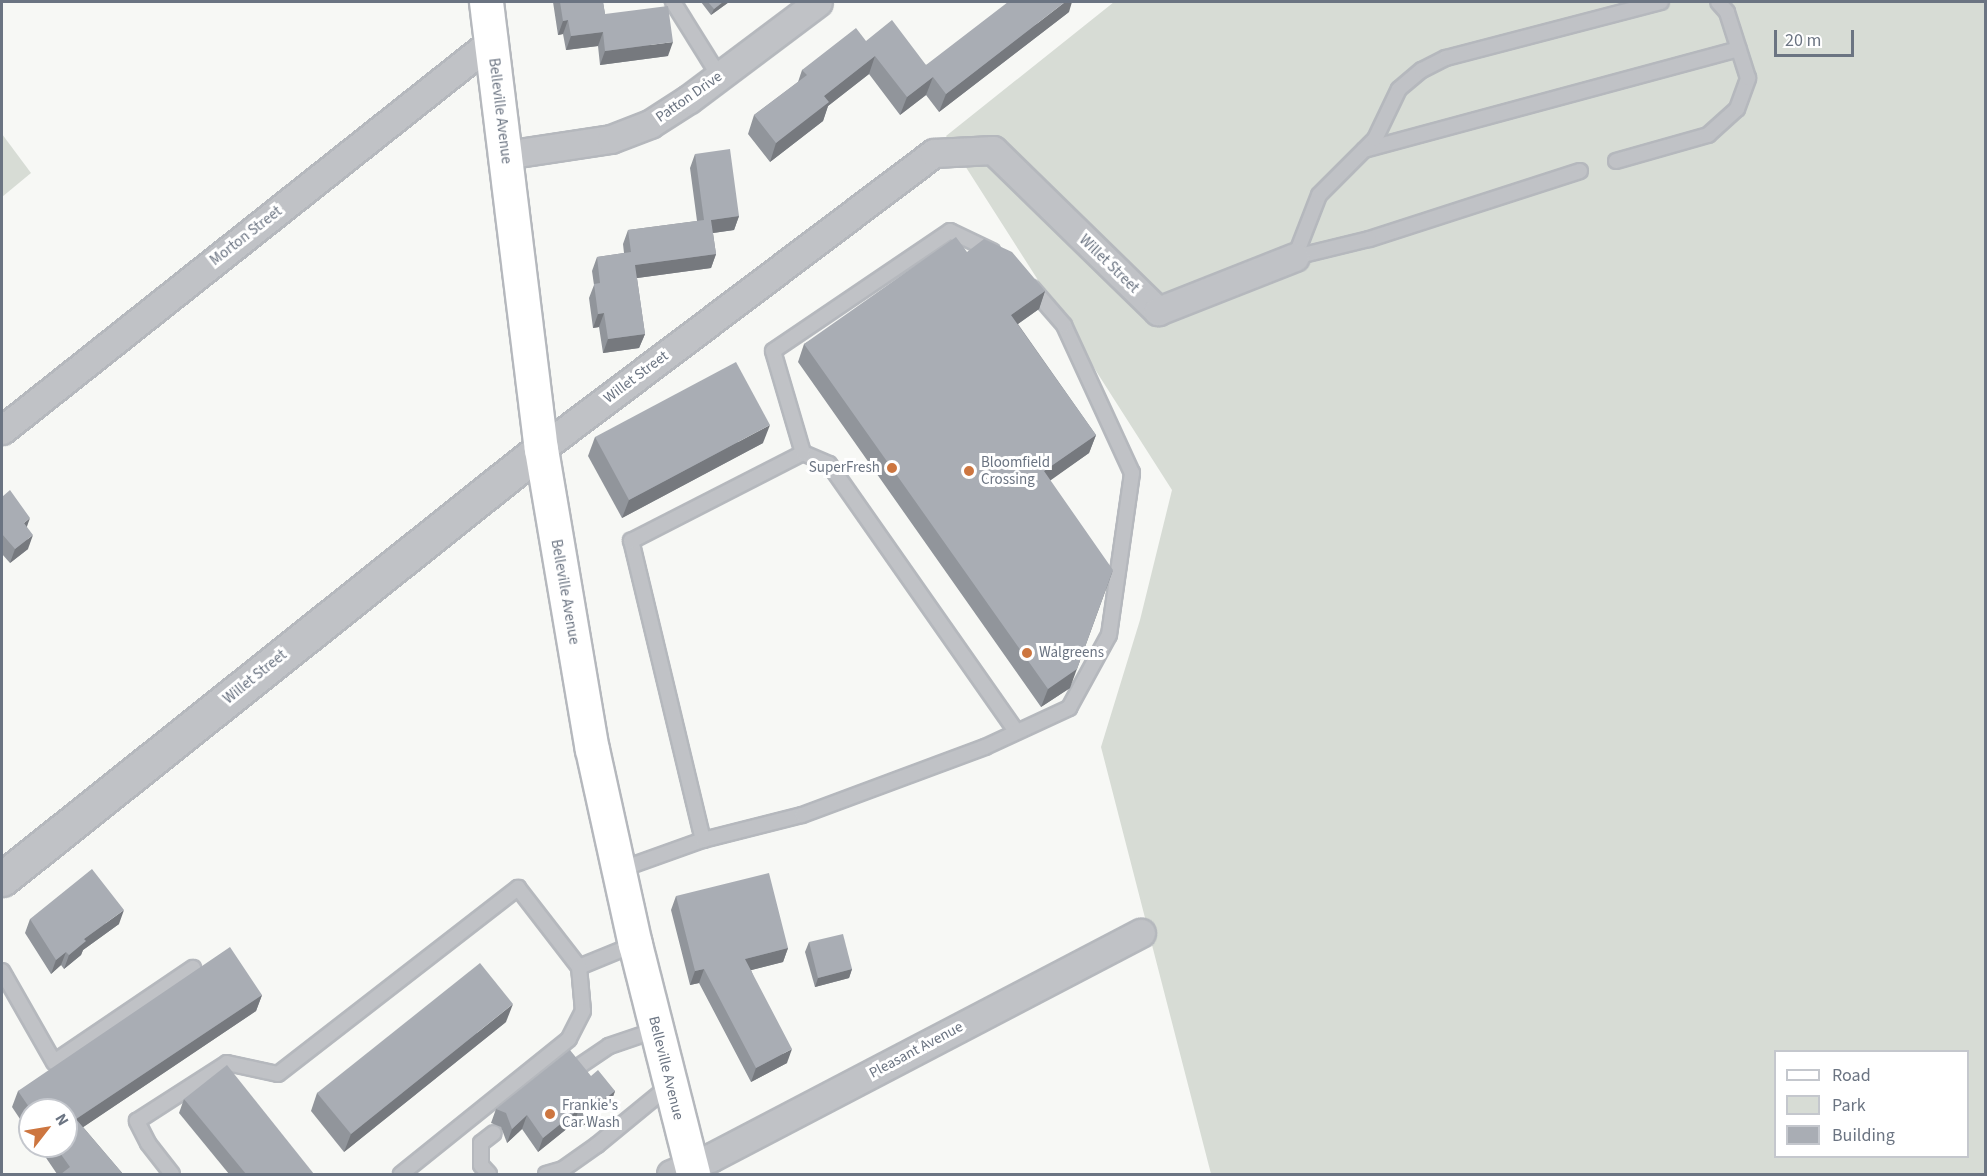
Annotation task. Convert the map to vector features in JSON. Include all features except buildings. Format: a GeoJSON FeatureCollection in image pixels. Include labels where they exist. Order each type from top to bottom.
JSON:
{"type":"FeatureCollection","features":[{"type":"Feature","properties":{"kind":"main road","name":"Belleville Avenue"},"geometry":{"type":"LineString","coordinates":[[486,2],[541,449],[592,749],[635,944],[670,1084],[685,1172]]}},
{"type":"Feature","properties":{"kind":"street","name":"Patton Drive"},"geometry":{"type":"LineString","coordinates":[[506,155],[628,134],[666,115],[818,2]]}},
{"type":"Feature","properties":{"kind":"street","name":"Morton Street"},"geometry":{"type":"LineString","coordinates":[[2,430],[491,42]]}},
{"type":"Feature","properties":{"kind":"street","name":"Willet Street"},"geometry":{"type":"LineString","coordinates":[[2,879],[541,449],[934,153],[993,150],[1158,311],[1295,256]]}},
{"type":"Feature","properties":{"kind":"street","name":"Pleasant Avenue"},"geometry":{"type":"LineString","coordinates":[[685,1172],[1141,933]]}},
{"type":"Feature","properties":{"kind":"lane"},"geometry":{"type":"LineString","coordinates":[[674,2],[719,76]]}},
{"type":"Feature","properties":{"kind":"lane"},"geometry":{"type":"LineString","coordinates":[[1295,256],[1319,195],[1364,150],[1388,117],[1399,89],[1422,70],[1446,58],[1661,2]]}},
{"type":"Feature","properties":{"kind":"lane"},"geometry":{"type":"LineString","coordinates":[[1616,161],[1695,140],[1723,125],[1737,109],[1748,78],[1727,12],[1718,2]]}},
{"type":"Feature","properties":{"kind":"lane"},"geometry":{"type":"LineString","coordinates":[[1364,150],[1739,49]]}},
{"type":"Feature","properties":{"kind":"lane"},"geometry":{"type":"LineString","coordinates":[[1295,256],[1370,239],[1580,171]]}},
{"type":"Feature","properties":{"kind":"lane"},"geometry":{"type":"LineString","coordinates":[[803,453],[773,351],[950,231],[1006,257]]}},
{"type":"Feature","properties":{"kind":"lane"},"geometry":{"type":"LineString","coordinates":[[619,870],[704,840],[802,815],[1017,732],[1069,708],[1109,635],[1132,473],[1064,325],[1020,274]]}},
{"type":"Feature","properties":{"kind":"lane"},"geometry":{"type":"LineString","coordinates":[[803,453],[829,464],[1017,732]]}},
{"type":"Feature","properties":{"kind":"lane"},"geometry":{"type":"LineString","coordinates":[[704,840],[631,541],[803,453]]}},
{"type":"Feature","properties":{"kind":"lane"},"geometry":{"type":"LineString","coordinates":[[172,1174],[148,1143],[138,1121],[227,1063],[278,1074],[518,888],[579,967],[583,1011],[569,1039],[401,1174]]}},
{"type":"Feature","properties":{"kind":"lane"},"geometry":{"type":"LineString","coordinates":[[579,967],[635,944]]}},
{"type":"Feature","properties":{"kind":"lane"},"geometry":{"type":"LineString","coordinates":[[2,971],[54,1062],[192,968]]}},
{"type":"Feature","properties":{"kind":"lane"},"geometry":{"type":"LineString","coordinates":[[578,1067],[609,1046],[656,1030]]}},
{"type":"Feature","properties":{"kind":"lane"},"geometry":{"type":"LineString","coordinates":[[546,1174],[563,1169],[597,1145],[670,1084]]}},
{"type":"Feature","properties":{"kind":"lane"},"geometry":{"type":"LineString","coordinates":[[489,1174],[482,1165],[481,1143],[494,1133]]}},
{"type":"Feature","properties":{"kind":"green space"},"geometry":{"type":"Polygon","coordinates":[[[1114,2],[1985,2],[1985,1174],[1211,1174],[1101,747],[1140,620],[1172,490],[946,136],[1114,2]]]}},
{"type":"Feature","properties":{"kind":"green space"},"geometry":{"type":"Polygon","coordinates":[[[2,134],[31,173],[2,197],[2,134]]]}},
{"type":"Feature","properties":{"kind":"place","name":"SuperFresh"},"geometry":{"type":"Point","coordinates":[892,468]}},
{"type":"Feature","properties":{"kind":"place","name":"Bloomfield Crossing"},"geometry":{"type":"Point","coordinates":[969,471]}},
{"type":"Feature","properties":{"kind":"place","name":"Walgreens"},"geometry":{"type":"Point","coordinates":[1027,653]}},
{"type":"Feature","properties":{"kind":"place","name":"Frankie's Car Wash"},"geometry":{"type":"Point","coordinates":[550,1114]}}]}
